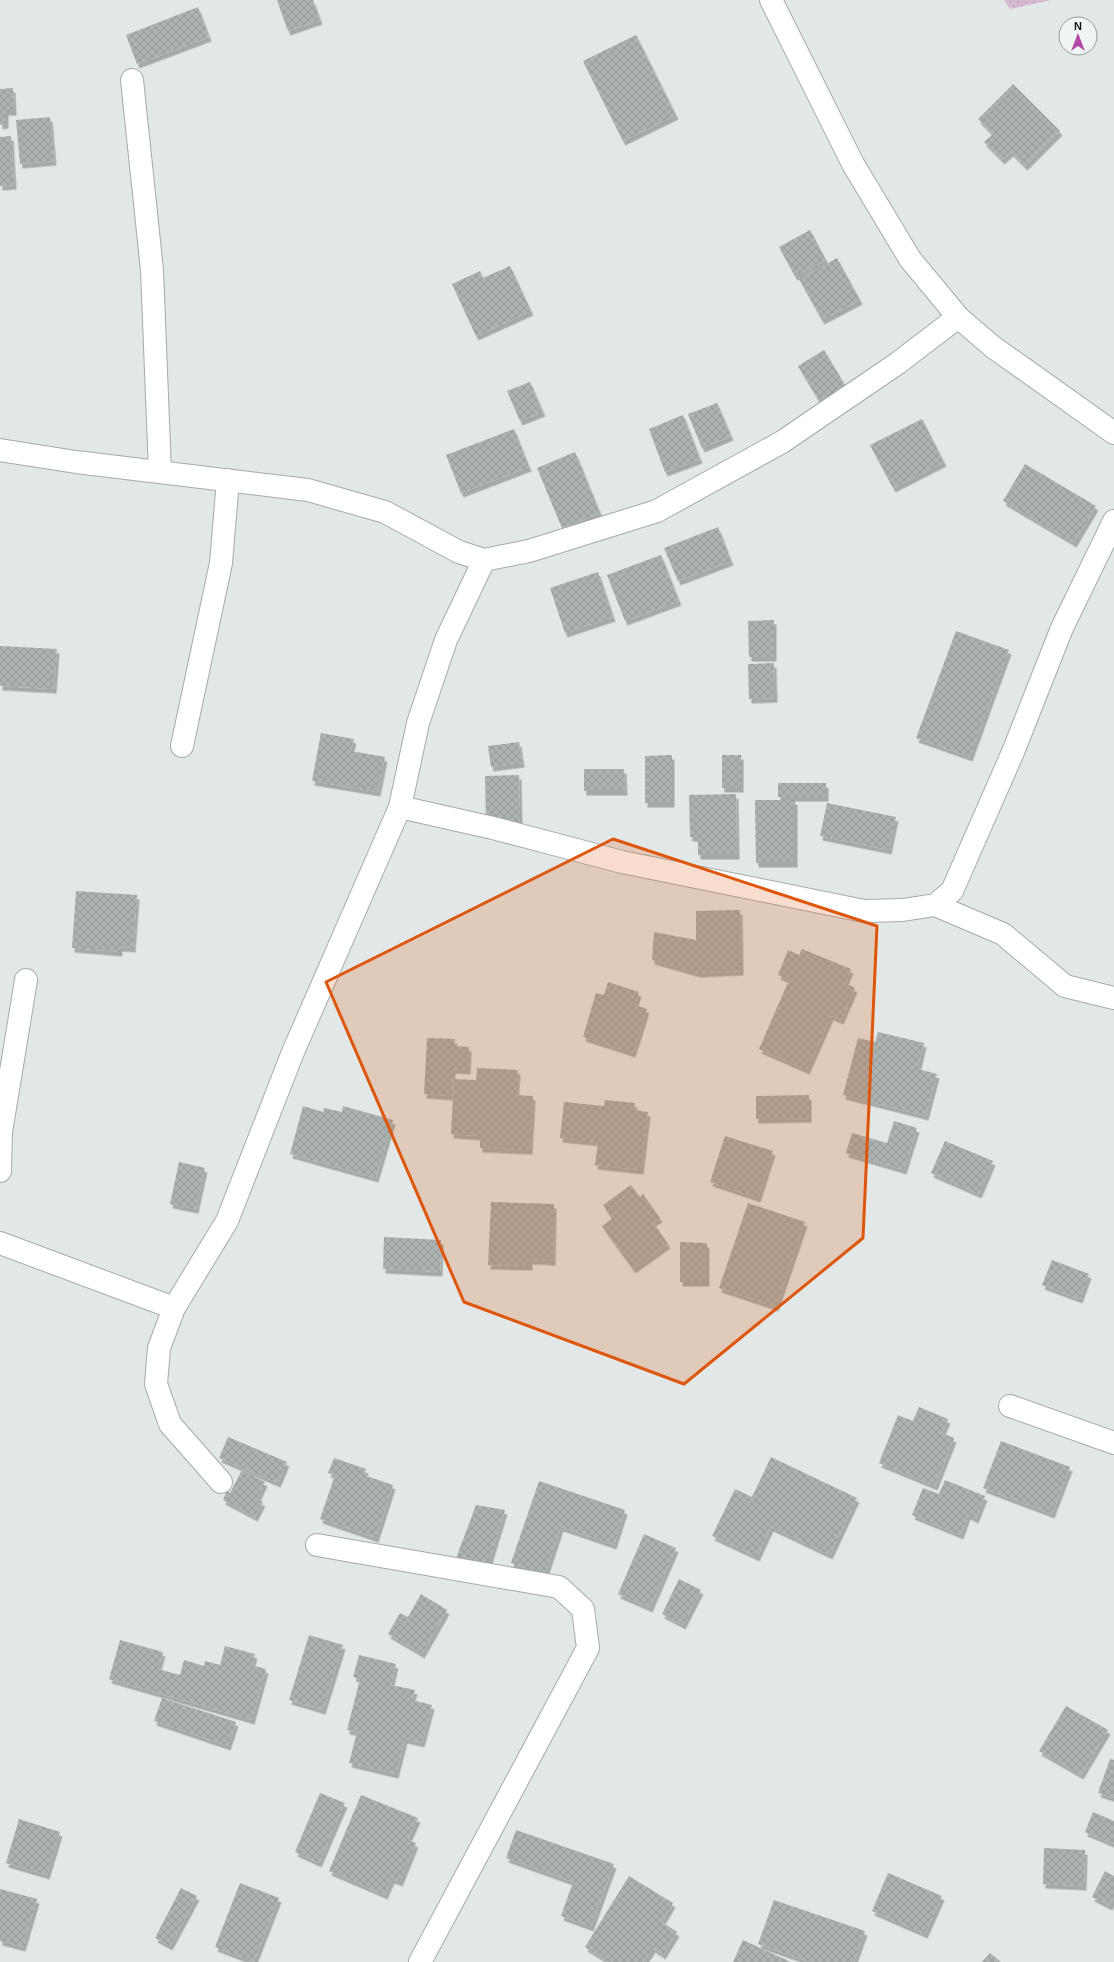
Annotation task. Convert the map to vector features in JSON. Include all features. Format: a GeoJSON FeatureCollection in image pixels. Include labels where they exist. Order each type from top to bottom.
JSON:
{"type":"FeatureCollection","features":[{"type":"Feature","properties":{"kind":"street"},"geometry":{"type":"LineString","coordinates":[[771,0],[853,164],[910,259],[958,317],[993,347],[1114,433]]}},
{"type":"Feature","properties":{"kind":"street"},"geometry":{"type":"LineString","coordinates":[[132,80],[152,270],[160,472]]}},
{"type":"Feature","properties":{"kind":"street"},"geometry":{"type":"LineString","coordinates":[[0,450],[160,472],[308,490],[385,512],[459,552],[484,560],[528,551],[657,511],[782,442],[898,363],[958,317]]}},
{"type":"Feature","properties":{"kind":"street"},"geometry":{"type":"LineString","coordinates":[[182,746],[221,563],[228,480]]}},
{"type":"Feature","properties":{"kind":"street"},"geometry":{"type":"LineString","coordinates":[[935,905],[952,890],[1013,752],[1062,628],[1114,521]]}},
{"type":"Feature","properties":{"kind":"street"},"geometry":{"type":"LineString","coordinates":[[221,1482],[170,1424],[156,1384],[159,1348],[174,1308],[227,1221],[293,1052],[400,807],[418,723],[446,640],[484,560]]}},
{"type":"Feature","properties":{"kind":"street"},"geometry":{"type":"LineString","coordinates":[[400,807],[493,828],[622,862],[864,911],[903,910],[935,905],[1003,934],[1064,986],[1114,998]]}},
{"type":"Feature","properties":{"kind":"street"},"geometry":{"type":"LineString","coordinates":[[0,1171],[1,1132],[26,980]]}},
{"type":"Feature","properties":{"kind":"street"},"geometry":{"type":"LineString","coordinates":[[0,1243],[174,1308]]}},
{"type":"Feature","properties":{"kind":"street"},"geometry":{"type":"LineString","coordinates":[[1010,1406],[1114,1443]]}},
{"type":"Feature","properties":{"kind":"street"},"geometry":{"type":"LineString","coordinates":[[317,1545],[559,1587],[583,1609],[588,1648],[420,1962]]}},
{"type":"Feature","properties":{"kind":"highlighted area"},"geometry":{"type":"Polygon","coordinates":[[[613,839],[877,926],[863,1238],[684,1384],[464,1302],[326,982],[613,839]]]}},
{"type":"Feature","properties":{"kind":"shaded area"},"geometry":{"type":"Polygon","coordinates":[[[1004,0],[1051,0],[1010,9],[1004,0]]]}},
{"type":"Feature","properties":{"kind":"building"},"geometry":{"type":"Polygon","coordinates":[[[277,0],[313,0],[320,20],[288,31],[277,0]]]}},
{"type":"Feature","properties":{"kind":"building"},"geometry":{"type":"Polygon","coordinates":[[[198,7],[209,37],[137,64],[126,35],[198,7]]]}},
{"type":"Feature","properties":{"kind":"building"},"geometry":{"type":"Polygon","coordinates":[[[636,35],[676,115],[623,141],[583,61],[636,35]]]}},
{"type":"Feature","properties":{"kind":"building"},"geometry":{"type":"Polygon","coordinates":[[[1013,84],[1060,131],[1025,166],[1011,152],[1002,160],[984,142],[993,134],[978,119],[1013,84]]]}},
{"type":"Feature","properties":{"kind":"building"},"geometry":{"type":"Polygon","coordinates":[[[13,88],[14,111],[6,111],[6,124],[0,125],[0,89],[13,88]]]}},
{"type":"Feature","properties":{"kind":"building"},"geometry":{"type":"Polygon","coordinates":[[[50,117],[54,161],[20,164],[16,120],[50,117]]]}},
{"type":"Feature","properties":{"kind":"building"},"geometry":{"type":"Polygon","coordinates":[[[11,136],[14,185],[0,186],[0,137],[11,136]]]}},
{"type":"Feature","properties":{"kind":"building"},"geometry":{"type":"Polygon","coordinates":[[[810,230],[826,260],[795,276],[779,247],[810,230]]]}},
{"type":"Feature","properties":{"kind":"building"},"geometry":{"type":"Polygon","coordinates":[[[837,258],[860,300],[822,320],[799,279],[837,258]]]}},
{"type":"Feature","properties":{"kind":"building"},"geometry":{"type":"Polygon","coordinates":[[[510,266],[531,311],[476,336],[452,284],[480,271],[483,278],[510,266]]]}},
{"type":"Feature","properties":{"kind":"building"},"geometry":{"type":"Polygon","coordinates":[[[824,350],[848,390],[822,406],[798,366],[824,350]]]}},
{"type":"Feature","properties":{"kind":"building"},"geometry":{"type":"Polygon","coordinates":[[[530,382],[543,412],[520,421],[507,391],[530,382]]]}},
{"type":"Feature","properties":{"kind":"building"},"geometry":{"type":"Polygon","coordinates":[[[717,403],[731,436],[702,448],[688,414],[717,403]]]}},
{"type":"Feature","properties":{"kind":"building"},"geometry":{"type":"Polygon","coordinates":[[[683,415],[700,459],[665,472],[649,429],[683,415]]]}},
{"type":"Feature","properties":{"kind":"building"},"geometry":{"type":"Polygon","coordinates":[[[922,419],[944,462],[893,488],[870,445],[922,419]]]}},
{"type":"Feature","properties":{"kind":"building"},"geometry":{"type":"Polygon","coordinates":[[[514,429],[529,467],[461,493],[446,455],[514,429]]]}},
{"type":"Feature","properties":{"kind":"building"},"geometry":{"type":"Polygon","coordinates":[[[575,452],[600,513],[562,528],[537,468],[575,452]]]}},
{"type":"Feature","properties":{"kind":"building"},"geometry":{"type":"Polygon","coordinates":[[[1025,464],[1096,506],[1074,543],[1003,501],[1025,464]]]}},
{"type":"Feature","properties":{"kind":"building"},"geometry":{"type":"Polygon","coordinates":[[[718,527],[731,561],[678,581],[664,548],[718,527]]]}},
{"type":"Feature","properties":{"kind":"building"},"geometry":{"type":"Polygon","coordinates":[[[661,555],[679,601],[625,621],[607,575],[661,555]]]}},
{"type":"Feature","properties":{"kind":"building"},"geometry":{"type":"Polygon","coordinates":[[[598,572],[613,617],[565,633],[550,588],[598,572]]]}},
{"type":"Feature","properties":{"kind":"building"},"geometry":{"type":"Polygon","coordinates":[[[774,620],[774,657],[749,657],[748,621],[774,620]]]}},
{"type":"Feature","properties":{"kind":"building"},"geometry":{"type":"Polygon","coordinates":[[[956,631],[1009,650],[970,757],[916,738],[956,631]]]}},
{"type":"Feature","properties":{"kind":"building"},"geometry":{"type":"Polygon","coordinates":[[[0,646],[57,649],[54,689],[0,686],[0,646]]]}},
{"type":"Feature","properties":{"kind":"building"},"geometry":{"type":"Polygon","coordinates":[[[774,663],[775,698],[749,699],[748,664],[774,663]]]}},
{"type":"Feature","properties":{"kind":"building"},"geometry":{"type":"Polygon","coordinates":[[[321,733],[354,739],[351,751],[385,757],[378,792],[312,781],[321,733]]]}},
{"type":"Feature","properties":{"kind":"building"},"geometry":{"type":"Polygon","coordinates":[[[519,742],[522,763],[491,767],[488,746],[519,742]]]}},
{"type":"Feature","properties":{"kind":"building"},"geometry":{"type":"Polygon","coordinates":[[[672,755],[672,803],[645,803],[645,756],[672,755]]]}},
{"type":"Feature","properties":{"kind":"building"},"geometry":{"type":"Polygon","coordinates":[[[722,755],[741,755],[741,788],[722,788],[722,755]]]}},
{"type":"Feature","properties":{"kind":"building"},"geometry":{"type":"Polygon","coordinates":[[[584,769],[624,769],[625,791],[584,791],[584,769]]]}},
{"type":"Feature","properties":{"kind":"building"},"geometry":{"type":"Polygon","coordinates":[[[519,775],[520,823],[486,824],[485,776],[519,775]]]}},
{"type":"Feature","properties":{"kind":"building"},"geometry":{"type":"Polygon","coordinates":[[[778,783],[826,783],[826,797],[778,797],[778,783]]]}},
{"type":"Feature","properties":{"kind":"building"},"geometry":{"type":"Polygon","coordinates":[[[736,794],[737,855],[698,855],[698,837],[690,837],[689,795],[736,794]]]}},
{"type":"Feature","properties":{"kind":"building"},"geometry":{"type":"Polygon","coordinates":[[[755,800],[795,800],[795,863],[756,863],[755,800]]]}},
{"type":"Feature","properties":{"kind":"building"},"geometry":{"type":"Polygon","coordinates":[[[827,803],[896,817],[889,850],[820,836],[827,803]]]}},
{"type":"Feature","properties":{"kind":"building"},"geometry":{"type":"Polygon","coordinates":[[[76,891],[137,895],[133,948],[120,947],[120,952],[72,948],[76,891]]]}},
{"type":"Feature","properties":{"kind":"building"},"geometry":{"type":"Polygon","coordinates":[[[740,910],[741,971],[698,973],[652,960],[654,932],[696,940],[696,911],[740,910]]]}},
{"type":"Feature","properties":{"kind":"building"},"geometry":{"type":"Polygon","coordinates":[[[802,949],[851,969],[845,983],[855,988],[841,1020],[831,1016],[807,1070],[759,1049],[789,980],[778,975],[788,950],[799,955],[802,949]]]}},
{"type":"Feature","properties":{"kind":"building"},"geometry":{"type":"Polygon","coordinates":[[[608,982],[639,992],[635,1005],[647,1009],[633,1053],[583,1037],[596,993],[604,995],[608,982]]]}},
{"type":"Feature","properties":{"kind":"building"},"geometry":{"type":"Polygon","coordinates":[[[878,1032],[924,1043],[918,1069],[937,1074],[926,1116],[843,1095],[858,1038],[875,1042],[878,1032]]]}},
{"type":"Feature","properties":{"kind":"building"},"geometry":{"type":"Polygon","coordinates":[[[427,1038],[455,1039],[454,1046],[469,1047],[468,1070],[453,1069],[452,1096],[424,1094],[427,1038]]]}},
{"type":"Feature","properties":{"kind":"building"},"geometry":{"type":"Polygon","coordinates":[[[477,1068],[518,1070],[516,1095],[533,1096],[530,1150],[480,1148],[480,1136],[451,1134],[454,1079],[476,1080],[477,1068]]]}},
{"type":"Feature","properties":{"kind":"building"},"geometry":{"type":"Polygon","coordinates":[[[809,1095],[809,1118],[756,1119],[756,1096],[809,1095]]]}},
{"type":"Feature","properties":{"kind":"building"},"geometry":{"type":"Polygon","coordinates":[[[605,1100],[635,1103],[634,1110],[648,1112],[641,1170],[595,1165],[598,1142],[560,1138],[564,1102],[604,1106],[605,1100]]]}},
{"type":"Feature","properties":{"kind":"building"},"geometry":{"type":"Polygon","coordinates":[[[303,1106],[323,1112],[324,1108],[342,1112],[343,1106],[393,1120],[376,1178],[290,1154],[303,1106]]]}},
{"type":"Feature","properties":{"kind":"building"},"geometry":{"type":"Polygon","coordinates":[[[894,1121],[917,1128],[904,1170],[846,1153],[852,1133],[887,1143],[894,1121]]]}},
{"type":"Feature","properties":{"kind":"building"},"geometry":{"type":"Polygon","coordinates":[[[725,1136],[773,1151],[758,1198],[710,1182],[725,1136]]]}},
{"type":"Feature","properties":{"kind":"building"},"geometry":{"type":"Polygon","coordinates":[[[945,1141],[993,1161],[979,1194],[931,1173],[945,1141]]]}},
{"type":"Feature","properties":{"kind":"building"},"geometry":{"type":"Polygon","coordinates":[[[179,1162],[205,1168],[196,1209],[170,1204],[179,1162]]]}},
{"type":"Feature","properties":{"kind":"building"},"geometry":{"type":"Polygon","coordinates":[[[631,1185],[640,1197],[643,1194],[660,1218],[653,1222],[668,1244],[633,1269],[602,1226],[612,1219],[603,1205],[631,1185]]]}},
{"type":"Feature","properties":{"kind":"building"},"geometry":{"type":"Polygon","coordinates":[[[491,1202],[554,1204],[553,1261],[530,1260],[530,1266],[488,1265],[491,1202]]]}},
{"type":"Feature","properties":{"kind":"building"},"geometry":{"type":"Polygon","coordinates":[[[748,1203],[805,1222],[776,1307],[719,1288],[748,1203]]]}},
{"type":"Feature","properties":{"kind":"building"},"geometry":{"type":"Polygon","coordinates":[[[384,1237],[441,1240],[440,1272],[383,1269],[384,1237]]]}},
{"type":"Feature","properties":{"kind":"building"},"geometry":{"type":"Polygon","coordinates":[[[680,1242],[707,1243],[707,1282],[680,1282],[680,1242]]]}},
{"type":"Feature","properties":{"kind":"building"},"geometry":{"type":"Polygon","coordinates":[[[1052,1260],[1089,1274],[1080,1299],[1042,1285],[1052,1260]]]}},
{"type":"Feature","properties":{"kind":"building"},"geometry":{"type":"Polygon","coordinates":[[[919,1407],[948,1419],[942,1433],[954,1438],[935,1486],[879,1463],[898,1415],[913,1421],[919,1407]]]}},
{"type":"Feature","properties":{"kind":"building"},"geometry":{"type":"Polygon","coordinates":[[[228,1437],[287,1462],[278,1483],[219,1458],[228,1437]]]}},
{"type":"Feature","properties":{"kind":"building"},"geometry":{"type":"Polygon","coordinates":[[[1001,1441],[1070,1467],[1052,1514],[983,1488],[1001,1441]]]}},
{"type":"Feature","properties":{"kind":"building"},"geometry":{"type":"Polygon","coordinates":[[[771,1457],[857,1498],[830,1555],[771,1527],[757,1557],[712,1536],[735,1489],[752,1497],[771,1457]]]}},
{"type":"Feature","properties":{"kind":"building"},"geometry":{"type":"Polygon","coordinates":[[[334,1458],[366,1469],[364,1475],[393,1485],[376,1538],[320,1519],[335,1475],[328,1473],[334,1458]]]}},
{"type":"Feature","properties":{"kind":"building"},"geometry":{"type":"Polygon","coordinates":[[[242,1470],[265,1482],[257,1499],[263,1502],[255,1517],[223,1500],[227,1491],[230,1493],[242,1470]]]}},
{"type":"Feature","properties":{"kind":"building"},"geometry":{"type":"Polygon","coordinates":[[[945,1480],[985,1496],[976,1519],[968,1515],[961,1535],[912,1515],[923,1488],[939,1494],[945,1480]]]}},
{"type":"Feature","properties":{"kind":"building"},"geometry":{"type":"Polygon","coordinates":[[[539,1481],[625,1510],[614,1545],[561,1527],[545,1575],[511,1563],[539,1481]]]}},
{"type":"Feature","properties":{"kind":"building"},"geometry":{"type":"Polygon","coordinates":[[[476,1505],[505,1510],[487,1569],[455,1561],[476,1505]]]}},
{"type":"Feature","properties":{"kind":"building"},"geometry":{"type":"Polygon","coordinates":[[[644,1534],[676,1548],[650,1608],[618,1594],[644,1534]]]}},
{"type":"Feature","properties":{"kind":"building"},"geometry":{"type":"Polygon","coordinates":[[[679,1579],[701,1590],[683,1625],[662,1614],[679,1579]]]}},
{"type":"Feature","properties":{"kind":"building"},"geometry":{"type":"Polygon","coordinates":[[[421,1594],[447,1610],[422,1654],[388,1634],[400,1613],[408,1617],[421,1594]]]}},
{"type":"Feature","properties":{"kind":"building"},"geometry":{"type":"Polygon","coordinates":[[[309,1635],[343,1645],[323,1710],[289,1700],[309,1635]]]}},
{"type":"Feature","properties":{"kind":"building"},"geometry":{"type":"Polygon","coordinates":[[[120,1640],[163,1652],[158,1669],[180,1675],[184,1660],[204,1666],[205,1661],[220,1665],[225,1646],[255,1654],[252,1665],[266,1669],[252,1720],[109,1679],[120,1640]]]}},
{"type":"Feature","properties":{"kind":"building"},"geometry":{"type":"Polygon","coordinates":[[[359,1655],[396,1664],[391,1685],[415,1690],[412,1700],[432,1705],[422,1743],[405,1739],[396,1774],[349,1763],[357,1732],[347,1730],[360,1679],[353,1677],[359,1655]]]}},
{"type":"Feature","properties":{"kind":"building"},"geometry":{"type":"Polygon","coordinates":[[[162,1698],[236,1722],[228,1746],[154,1721],[162,1698]]]}},
{"type":"Feature","properties":{"kind":"building"},"geometry":{"type":"Polygon","coordinates":[[[1066,1706],[1108,1730],[1081,1775],[1039,1751],[1066,1706]]]}},
{"type":"Feature","properties":{"kind":"building"},"geometry":{"type":"Polygon","coordinates":[[[1110,1759],[1114,1760],[1114,1798],[1098,1793],[1110,1759]]]}},
{"type":"Feature","properties":{"kind":"building"},"geometry":{"type":"Polygon","coordinates":[[[320,1793],[345,1803],[319,1863],[295,1852],[320,1793]]]}},
{"type":"Feature","properties":{"kind":"building"},"geometry":{"type":"Polygon","coordinates":[[[361,1795],[418,1818],[408,1840],[416,1843],[400,1882],[392,1879],[385,1895],[329,1871],[361,1795]]]}},
{"type":"Feature","properties":{"kind":"building"},"geometry":{"type":"Polygon","coordinates":[[[1093,1812],[1114,1821],[1114,1844],[1085,1832],[1093,1812]]]}},
{"type":"Feature","properties":{"kind":"building"},"geometry":{"type":"Polygon","coordinates":[[[19,1819],[60,1832],[47,1875],[6,1863],[19,1819]]]}},
{"type":"Feature","properties":{"kind":"building"},"geometry":{"type":"Polygon","coordinates":[[[516,1830],[614,1864],[591,1927],[561,1916],[573,1882],[506,1858],[516,1830]]]}},
{"type":"Feature","properties":{"kind":"building"},"geometry":{"type":"Polygon","coordinates":[[[1044,1848],[1085,1850],[1084,1886],[1043,1884],[1044,1848]]]}},
{"type":"Feature","properties":{"kind":"building"},"geometry":{"type":"Polygon","coordinates":[[[1105,1871],[1114,1876],[1114,1897],[1110,1906],[1092,1897],[1105,1871]]]}},
{"type":"Feature","properties":{"kind":"building"},"geometry":{"type":"Polygon","coordinates":[[[888,1873],[942,1896],[925,1934],[872,1911],[888,1873]]]}},
{"type":"Feature","properties":{"kind":"building"},"geometry":{"type":"Polygon","coordinates":[[[629,1876],[673,1903],[662,1922],[677,1932],[663,1955],[653,1948],[644,1962],[609,1962],[585,1947],[629,1876]]]}},
{"type":"Feature","properties":{"kind":"building"},"geometry":{"type":"Polygon","coordinates":[[[240,1883],[279,1898],[254,1962],[215,1947],[240,1883]]]}},
{"type":"Feature","properties":{"kind":"building"},"geometry":{"type":"Polygon","coordinates":[[[181,1888],[197,1896],[170,1946],[155,1938],[181,1888]]]}},
{"type":"Feature","properties":{"kind":"building"},"geometry":{"type":"Polygon","coordinates":[[[0,1889],[37,1899],[23,1947],[0,1941],[0,1889]]]}},
{"type":"Feature","properties":{"kind":"building"},"geometry":{"type":"Polygon","coordinates":[[[774,1900],[865,1931],[854,1962],[810,1962],[758,1944],[774,1900]]]}},
{"type":"Feature","properties":{"kind":"building"},"geometry":{"type":"Polygon","coordinates":[[[743,1940],[791,1962],[733,1962],[743,1940]]]}},
{"type":"Feature","properties":{"kind":"building"},"geometry":{"type":"Polygon","coordinates":[[[990,1953],[1001,1962],[982,1962],[990,1953]]]}}]}
